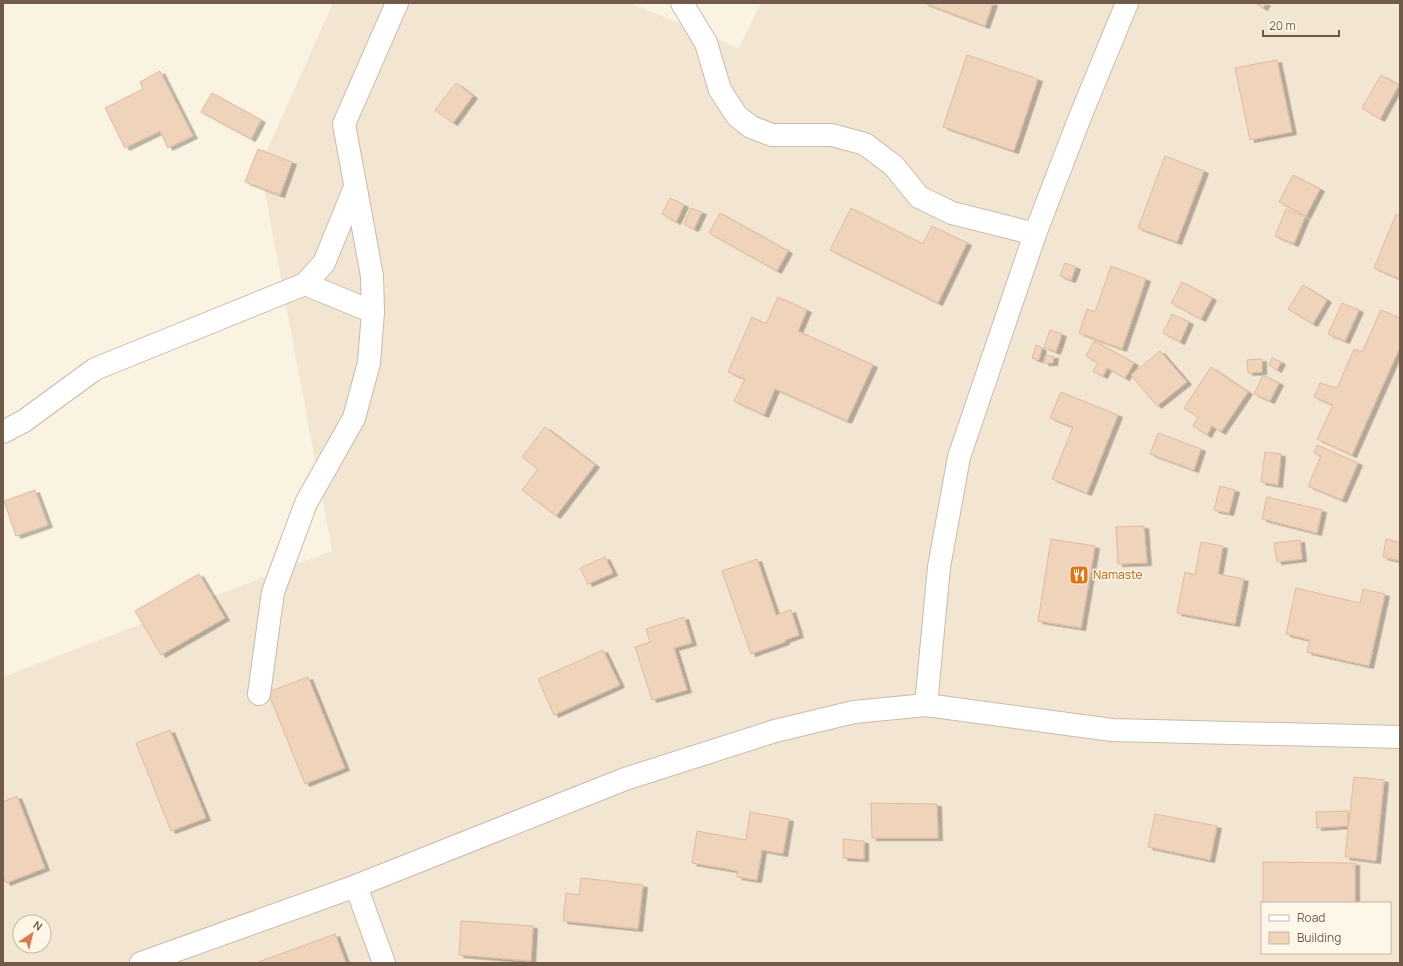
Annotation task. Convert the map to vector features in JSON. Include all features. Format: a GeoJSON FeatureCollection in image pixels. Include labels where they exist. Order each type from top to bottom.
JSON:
{"type":"FeatureCollection","features":[{"type":"Feature","properties":{"kind":"street"},"geometry":{"type":"LineString","coordinates":[[259,694],[273,592],[306,503],[333,452],[354,418],[369,363],[373,312],[372,276],[344,124],[397,3]]}},
{"type":"Feature","properties":{"kind":"street"},"geometry":{"type":"LineString","coordinates":[[682,3],[706,43],[720,90],[737,116],[751,127],[772,135],[832,134],[865,144],[894,166],[918,197],[952,213],[1035,234]]}},
{"type":"Feature","properties":{"kind":"street"},"geometry":{"type":"LineString","coordinates":[[926,705],[939,567],[959,457],[1035,234],[1080,117],[1127,3]]}},
{"type":"Feature","properties":{"kind":"street"},"geometry":{"type":"LineString","coordinates":[[3,432],[24,421],[95,368],[305,284],[324,263],[355,187]]}},
{"type":"Feature","properties":{"kind":"street"},"geometry":{"type":"LineString","coordinates":[[305,284],[373,312]]}},
{"type":"Feature","properties":{"kind":"street"},"geometry":{"type":"LineString","coordinates":[[141,963],[356,886],[625,779],[752,738],[854,712],[926,705],[1112,730],[1400,737]]}},
{"type":"Feature","properties":{"kind":"street"},"geometry":{"type":"LineString","coordinates":[[356,886],[384,963]]}},
{"type":"Feature","properties":{"kind":"shaded area"},"geometry":{"type":"Polygon","coordinates":[[[333,3],[630,3],[739,48],[761,3],[1400,3],[1400,963],[3,963],[3,677],[332,551],[260,166],[333,3]]]}},
{"type":"Feature","properties":{"kind":"building"},"geometry":{"type":"Polygon","coordinates":[[[924,3],[993,3],[985,26],[924,3]]]}},
{"type":"Feature","properties":{"kind":"building"},"geometry":{"type":"Polygon","coordinates":[[[1255,3],[1266,3],[1263,8],[1255,3]]]}},
{"type":"Feature","properties":{"kind":"building"},"geometry":{"type":"Polygon","coordinates":[[[967,55],[1038,79],[1014,151],[943,127],[967,55]]]}},
{"type":"Feature","properties":{"kind":"building"},"geometry":{"type":"Polygon","coordinates":[[[1277,60],[1292,132],[1250,140],[1235,68],[1277,60]]]}},
{"type":"Feature","properties":{"kind":"building"},"geometry":{"type":"Polygon","coordinates":[[[160,71],[193,136],[168,148],[160,131],[125,148],[105,108],[143,89],[140,82],[160,71]]]}},
{"type":"Feature","properties":{"kind":"building"},"geometry":{"type":"Polygon","coordinates":[[[1381,75],[1399,85],[1380,119],[1362,108],[1381,75]]]}},
{"type":"Feature","properties":{"kind":"building"},"geometry":{"type":"Polygon","coordinates":[[[456,83],[473,96],[453,123],[435,110],[456,83]]]}},
{"type":"Feature","properties":{"kind":"building"},"geometry":{"type":"Polygon","coordinates":[[[212,93],[261,120],[251,139],[201,112],[212,93]]]}},
{"type":"Feature","properties":{"kind":"building"},"geometry":{"type":"Polygon","coordinates":[[[258,149],[292,162],[280,195],[245,182],[258,149]]]}},
{"type":"Feature","properties":{"kind":"building"},"geometry":{"type":"Polygon","coordinates":[[[1165,156],[1204,171],[1177,242],[1138,228],[1165,156]]]}},
{"type":"Feature","properties":{"kind":"building"},"geometry":{"type":"Polygon","coordinates":[[[1293,175],[1320,189],[1306,216],[1279,202],[1293,175]]]}},
{"type":"Feature","properties":{"kind":"building"},"geometry":{"type":"Polygon","coordinates":[[[670,198],[684,205],[676,222],[662,214],[670,198]]]}},
{"type":"Feature","properties":{"kind":"building"},"geometry":{"type":"Polygon","coordinates":[[[691,208],[702,212],[694,229],[684,224],[691,208]]]}},
{"type":"Feature","properties":{"kind":"building"},"geometry":{"type":"Polygon","coordinates":[[[851,208],[923,244],[932,226],[967,243],[938,303],[830,250],[851,208]]]}},
{"type":"Feature","properties":{"kind":"building"},"geometry":{"type":"Polygon","coordinates":[[[1286,209],[1305,217],[1294,244],[1275,236],[1286,209]]]}},
{"type":"Feature","properties":{"kind":"building"},"geometry":{"type":"Polygon","coordinates":[[[720,213],[788,251],[777,271],[709,233],[720,213]]]}},
{"type":"Feature","properties":{"kind":"building"},"geometry":{"type":"Polygon","coordinates":[[[1396,214],[1400,216],[1400,279],[1374,268],[1396,214]]]}},
{"type":"Feature","properties":{"kind":"building"},"geometry":{"type":"Polygon","coordinates":[[[1065,263],[1076,267],[1071,280],[1060,276],[1065,263]]]}},
{"type":"Feature","properties":{"kind":"building"},"geometry":{"type":"Polygon","coordinates":[[[1111,266],[1146,279],[1122,349],[1079,333],[1087,309],[1095,312],[1111,266]]]}},
{"type":"Feature","properties":{"kind":"building"},"geometry":{"type":"Polygon","coordinates":[[[1182,282],[1212,298],[1201,319],[1171,303],[1182,282]]]}},
{"type":"Feature","properties":{"kind":"building"},"geometry":{"type":"Polygon","coordinates":[[[1303,285],[1327,300],[1313,324],[1288,309],[1303,285]]]}},
{"type":"Feature","properties":{"kind":"building"},"geometry":{"type":"Polygon","coordinates":[[[778,297],[807,310],[798,331],[873,365],[847,421],[775,389],[764,415],[734,401],[745,379],[728,372],[752,317],[766,324],[778,297]]]}},
{"type":"Feature","properties":{"kind":"building"},"geometry":{"type":"Polygon","coordinates":[[[1342,303],[1359,310],[1345,341],[1328,334],[1342,303]]]}},
{"type":"Feature","properties":{"kind":"building"},"geometry":{"type":"Polygon","coordinates":[[[1381,310],[1400,318],[1400,347],[1352,455],[1317,439],[1333,405],[1314,397],[1320,383],[1337,388],[1354,349],[1362,352],[1381,310]]]}},
{"type":"Feature","properties":{"kind":"building"},"geometry":{"type":"Polygon","coordinates":[[[1172,314],[1189,322],[1180,342],[1163,333],[1172,314]]]}},
{"type":"Feature","properties":{"kind":"building"},"geometry":{"type":"Polygon","coordinates":[[[1050,330],[1062,334],[1056,352],[1044,347],[1050,330]]]}},
{"type":"Feature","properties":{"kind":"building"},"geometry":{"type":"Polygon","coordinates":[[[1094,341],[1134,363],[1125,378],[1107,368],[1103,376],[1093,371],[1098,363],[1086,356],[1094,341]]]}},
{"type":"Feature","properties":{"kind":"building"},"geometry":{"type":"Polygon","coordinates":[[[1036,345],[1042,348],[1039,360],[1032,358],[1036,345]]]}},
{"type":"Feature","properties":{"kind":"building"},"geometry":{"type":"Polygon","coordinates":[[[1160,351],[1187,382],[1157,406],[1131,375],[1160,351]]]}},
{"type":"Feature","properties":{"kind":"building"},"geometry":{"type":"Polygon","coordinates":[[[1045,356],[1054,356],[1053,363],[1044,363],[1045,356]]]}},
{"type":"Feature","properties":{"kind":"building"},"geometry":{"type":"Polygon","coordinates":[[[1272,358],[1281,362],[1277,370],[1269,365],[1272,358]]]}},
{"type":"Feature","properties":{"kind":"building"},"geometry":{"type":"Polygon","coordinates":[[[1262,359],[1262,372],[1248,373],[1247,360],[1262,359]]]}},
{"type":"Feature","properties":{"kind":"building"},"geometry":{"type":"Polygon","coordinates":[[[1211,367],[1248,392],[1221,432],[1212,426],[1207,435],[1193,426],[1198,417],[1184,408],[1211,367]]]}},
{"type":"Feature","properties":{"kind":"building"},"geometry":{"type":"Polygon","coordinates":[[[1263,375],[1279,383],[1270,401],[1254,394],[1263,375]]]}},
{"type":"Feature","properties":{"kind":"building"},"geometry":{"type":"Polygon","coordinates":[[[1061,392],[1118,415],[1087,493],[1052,479],[1073,427],[1050,418],[1061,392]]]}},
{"type":"Feature","properties":{"kind":"building"},"geometry":{"type":"Polygon","coordinates":[[[545,427],[595,465],[556,516],[522,490],[538,469],[522,457],[545,427]]]}},
{"type":"Feature","properties":{"kind":"building"},"geometry":{"type":"Polygon","coordinates":[[[1158,433],[1201,449],[1194,470],[1150,454],[1158,433]]]}},
{"type":"Feature","properties":{"kind":"building"},"geometry":{"type":"Polygon","coordinates":[[[1317,445],[1358,463],[1342,500],[1308,486],[1321,456],[1314,453],[1317,445]]]}},
{"type":"Feature","properties":{"kind":"building"},"geometry":{"type":"Polygon","coordinates":[[[1265,452],[1281,454],[1278,485],[1261,482],[1265,452]]]}},
{"type":"Feature","properties":{"kind":"building"},"geometry":{"type":"Polygon","coordinates":[[[1220,486],[1235,490],[1229,513],[1214,510],[1220,486]]]}},
{"type":"Feature","properties":{"kind":"building"},"geometry":{"type":"Polygon","coordinates":[[[35,490],[48,525],[16,536],[4,501],[35,490]]]}},
{"type":"Feature","properties":{"kind":"building"},"geometry":{"type":"Polygon","coordinates":[[[1267,497],[1322,510],[1317,533],[1262,519],[1267,497]]]}},
{"type":"Feature","properties":{"kind":"building"},"geometry":{"type":"Polygon","coordinates":[[[1144,526],[1147,563],[1118,564],[1116,527],[1144,526]]]}},
{"type":"Feature","properties":{"kind":"building"},"geometry":{"type":"Polygon","coordinates":[[[1051,539],[1095,546],[1081,628],[1038,621],[1051,539]]]}},
{"type":"Feature","properties":{"kind":"building"},"geometry":{"type":"Polygon","coordinates":[[[1386,539],[1400,542],[1400,561],[1383,557],[1386,539]]]}},
{"type":"Feature","properties":{"kind":"building"},"geometry":{"type":"Polygon","coordinates":[[[1300,540],[1302,559],[1277,562],[1274,543],[1300,540]]]}},
{"type":"Feature","properties":{"kind":"building"},"geometry":{"type":"Polygon","coordinates":[[[1201,542],[1223,546],[1218,574],[1244,579],[1235,624],[1177,613],[1185,572],[1195,575],[1201,542]]]}},
{"type":"Feature","properties":{"kind":"building"},"geometry":{"type":"Polygon","coordinates":[[[605,557],[613,573],[588,584],[580,568],[605,557]]]}},
{"type":"Feature","properties":{"kind":"building"},"geometry":{"type":"Polygon","coordinates":[[[757,559],[776,615],[791,610],[799,635],[785,640],[785,642],[751,654],[722,571],[757,559]]]}},
{"type":"Feature","properties":{"kind":"building"},"geometry":{"type":"Polygon","coordinates":[[[199,574],[225,618],[161,655],[135,611],[199,574]]]}},
{"type":"Feature","properties":{"kind":"building"},"geometry":{"type":"Polygon","coordinates":[[[1296,588],[1360,603],[1363,589],[1385,594],[1369,666],[1307,652],[1310,640],[1286,634],[1296,588]]]}},
{"type":"Feature","properties":{"kind":"building"},"geometry":{"type":"Polygon","coordinates":[[[684,617],[692,643],[674,648],[687,690],[652,700],[635,647],[650,642],[646,629],[684,617]]]}},
{"type":"Feature","properties":{"kind":"building"},"geometry":{"type":"Polygon","coordinates":[[[603,650],[620,685],[554,715],[538,679],[603,650]]]}},
{"type":"Feature","properties":{"kind":"building"},"geometry":{"type":"Polygon","coordinates":[[[308,677],[345,768],[305,784],[268,692],[308,677]]]}},
{"type":"Feature","properties":{"kind":"building"},"geometry":{"type":"Polygon","coordinates":[[[170,730],[206,818],[171,831],[136,743],[170,730]]]}},
{"type":"Feature","properties":{"kind":"building"},"geometry":{"type":"Polygon","coordinates":[[[1354,777],[1384,780],[1376,861],[1345,857],[1354,777]]]}},
{"type":"Feature","properties":{"kind":"building"},"geometry":{"type":"Polygon","coordinates":[[[17,796],[45,868],[6,883],[3,877],[3,802],[17,796]]]}},
{"type":"Feature","properties":{"kind":"building"},"geometry":{"type":"Polygon","coordinates":[[[871,803],[937,804],[938,838],[872,838],[871,803]]]}},
{"type":"Feature","properties":{"kind":"building"},"geometry":{"type":"Polygon","coordinates":[[[1348,811],[1348,826],[1317,828],[1316,812],[1348,811]]]}},
{"type":"Feature","properties":{"kind":"building"},"geometry":{"type":"Polygon","coordinates":[[[750,812],[789,819],[783,854],[762,850],[757,880],[737,877],[738,871],[692,863],[697,831],[746,840],[750,812]]]}},
{"type":"Feature","properties":{"kind":"building"},"geometry":{"type":"Polygon","coordinates":[[[1155,814],[1217,826],[1210,860],[1148,847],[1155,814]]]}},
{"type":"Feature","properties":{"kind":"building"},"geometry":{"type":"Polygon","coordinates":[[[843,839],[864,841],[864,859],[843,858],[843,839]]]}},
{"type":"Feature","properties":{"kind":"building"},"geometry":{"type":"Polygon","coordinates":[[[1263,862],[1355,863],[1355,902],[1263,902],[1263,862]]]}},
{"type":"Feature","properties":{"kind":"building"},"geometry":{"type":"Polygon","coordinates":[[[581,878],[643,885],[638,929],[563,921],[566,893],[579,895],[581,878]]]}},
{"type":"Feature","properties":{"kind":"building"},"geometry":{"type":"Polygon","coordinates":[[[461,921],[533,926],[531,961],[459,955],[461,921]]]}},
{"type":"Feature","properties":{"kind":"building"},"geometry":{"type":"Polygon","coordinates":[[[335,934],[346,963],[256,963],[335,934]]]}},
{"type":"Feature","properties":{"kind":"place","name":"Namaste"},"geometry":{"type":"Point","coordinates":[1079,575]}}]}
